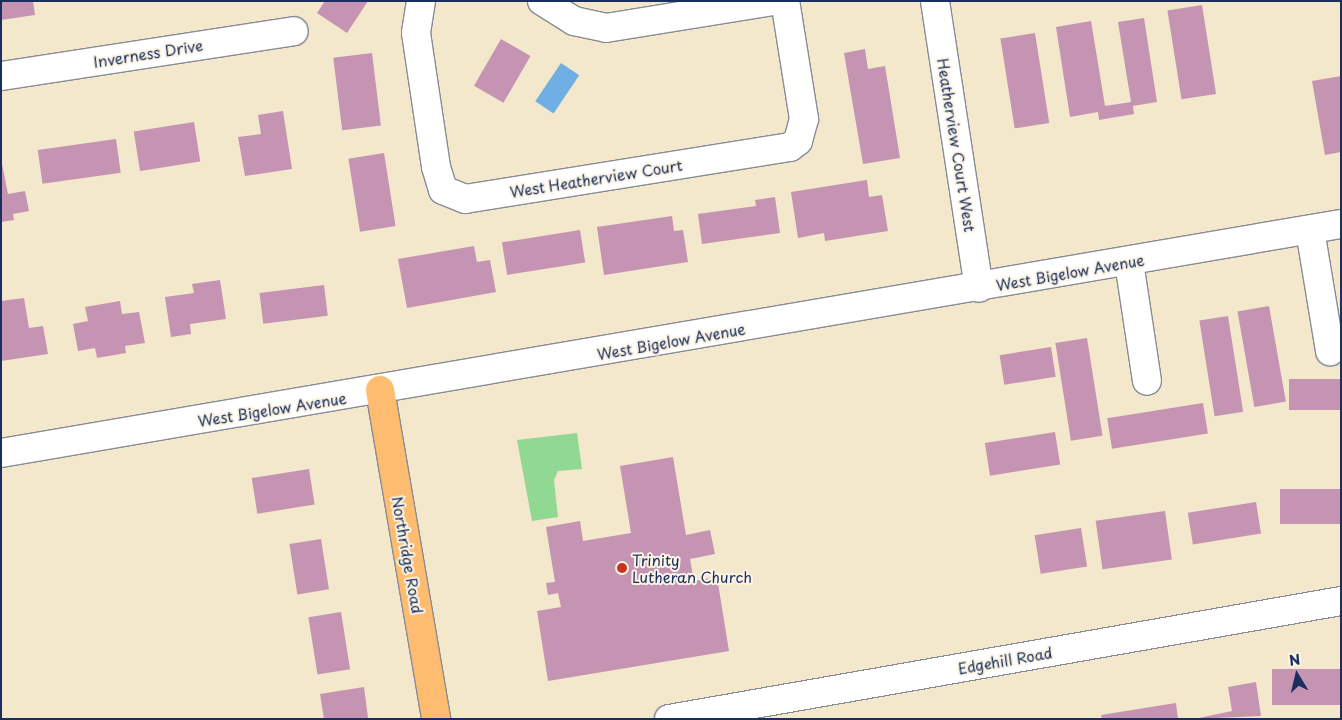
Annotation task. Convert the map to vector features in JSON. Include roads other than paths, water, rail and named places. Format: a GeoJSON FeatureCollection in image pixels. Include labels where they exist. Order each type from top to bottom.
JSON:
{"type":"FeatureCollection","features":[{"type":"Feature","properties":{"kind":"main road","name":"Northridge Road"},"geometry":{"type":"LineString","coordinates":[[380,390],[436,719]]}},
{"type":"Feature","properties":{"kind":"street","name":"West Heatherview Court"},"geometry":{"type":"LineString","coordinates":[[421,1],[416,32],[436,167],[443,190],[465,199],[790,148],[798,141],[804,119],[785,1]]}},
{"type":"Feature","properties":{"kind":"street"},"geometry":{"type":"LineString","coordinates":[[542,1],[574,21],[606,28],[772,1]]}},
{"type":"Feature","properties":{"kind":"street","name":"Heatherview Court West"},"geometry":{"type":"LineString","coordinates":[[935,1],[979,288]]}},
{"type":"Feature","properties":{"kind":"street","name":"Inverness Drive"},"geometry":{"type":"LineString","coordinates":[[1,76],[294,31]]}},
{"type":"Feature","properties":{"kind":"street","name":"West Bigelow Avenue"},"geometry":{"type":"LineString","coordinates":[[1,454],[979,288],[1341,224]]}},
{"type":"Feature","properties":{"kind":"street"},"geometry":{"type":"LineString","coordinates":[[1310,230],[1330,351]]}},
{"type":"Feature","properties":{"kind":"street"},"geometry":{"type":"LineString","coordinates":[[1129,262],[1147,381]]}},
{"type":"Feature","properties":{"kind":"street","name":"Edgehill Road"},"geometry":{"type":"LineString","coordinates":[[670,719],[1341,601]]}},
{"type":"Feature","properties":{"kind":"water"},"geometry":{"type":"Polygon","coordinates":[[[561,63],[579,75],[554,113],[535,101],[561,63]]]}},
{"type":"Feature","properties":{"kind":"place","name":"Trinity Lutheran Church"},"geometry":{"type":"Point","coordinates":[622,568]}}]}
